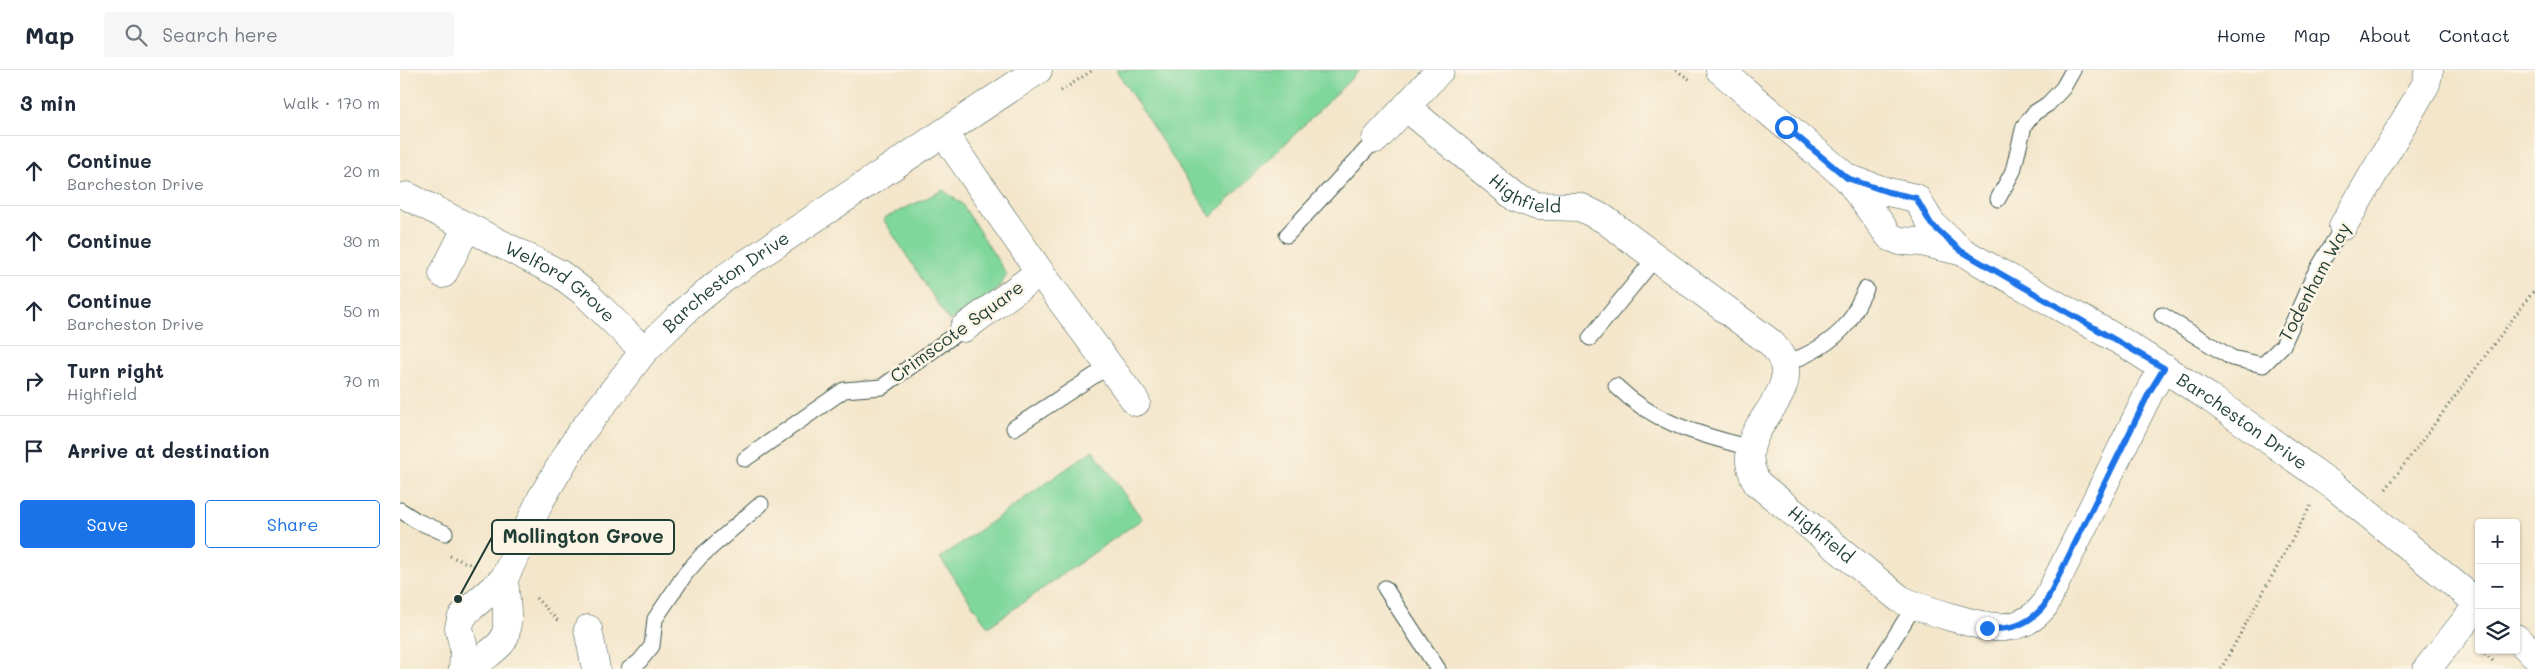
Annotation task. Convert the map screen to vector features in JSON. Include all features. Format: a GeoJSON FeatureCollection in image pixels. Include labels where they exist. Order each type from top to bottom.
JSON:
{"type":"FeatureCollection","features":[{"type":"Feature","properties":{"kind":"street","name":"Barcheston Drive"},"geometry":{"type":"LineString","coordinates":[[463,669],[464,649],[459,628],[461,619],[466,612],[504,579],[541,499],[559,467],[600,406],[644,351],[689,307],[726,277],[1038,70]]}},
{"type":"Feature","properties":{"kind":"street"},"geometry":{"type":"LineString","coordinates":[[1376,139],[1440,70]]}},
{"type":"Feature","properties":{"kind":"street"},"geometry":{"type":"LineString","coordinates":[[1720,70],[1847,178],[1890,237],[1900,241],[1921,242],[1961,251]]}},
{"type":"Feature","properties":{"kind":"street","name":"Todenham Way"},"geometry":{"type":"LineString","coordinates":[[2343,226],[2426,84],[2429,70]]}},
{"type":"Feature","properties":{"kind":"street","name":"Highfield"},"geometry":{"type":"LineString","coordinates":[[1406,107],[1516,198],[1537,206],[1571,206],[1588,210],[1604,219],[1771,343],[1782,357],[1784,365]]}},
{"type":"Feature","properties":{"kind":"street","name":"Crimscote Square"},"geometry":{"type":"LineString","coordinates":[[944,134],[1040,272],[1136,402]]}},
{"type":"Feature","properties":{"kind":"street"},"geometry":{"type":"LineString","coordinates":[[1847,178],[1888,192],[1916,198],[1931,224],[1961,251]]}},
{"type":"Feature","properties":{"kind":"street","name":"Welford Grove"},"geometry":{"type":"LineString","coordinates":[[407,196],[560,274],[598,305],[644,351]]}},
{"type":"Feature","properties":{"kind":"street"},"geometry":{"type":"LineString","coordinates":[[443,274],[467,227]]}},
{"type":"Feature","properties":{"kind":"street","name":"Barcheston Drive"},"geometry":{"type":"LineString","coordinates":[[1961,251],[2164,368],[2335,487],[2475,601]]}},
{"type":"Feature","properties":{"kind":"street","name":"Crimscote Square"},"geometry":{"type":"LineString","coordinates":[[964,328],[1040,272]]}},
{"type":"Feature","properties":{"kind":"street"},"geometry":{"type":"LineString","coordinates":[[1750,448],[1780,394],[1784,365]]}},
{"type":"Feature","properties":{"kind":"street","name":"Highfield"},"geometry":{"type":"LineString","coordinates":[[1750,448],[1750,467],[1757,483],[1900,599],[1914,606],[1994,629],[2017,626],[2038,613],[2044,606],[2150,391],[2164,368]]}},
{"type":"Feature","properties":{"kind":"street","name":"Barcheston Drive"},"geometry":{"type":"LineString","coordinates":[[471,669],[501,643],[506,635],[508,626],[504,579]]}},
{"type":"Feature","properties":{"kind":"street"},"geometry":{"type":"LineString","coordinates":[[2427,669],[2475,609]]}},
{"type":"Feature","properties":{"kind":"street"},"geometry":{"type":"LineString","coordinates":[[588,629],[596,669]]}},
{"type":"Feature","properties":{"kind":"street"},"geometry":{"type":"LineString","coordinates":[[2520,641],[2535,654]]}},
{"type":"Feature","properties":{"kind":"lane"},"geometry":{"type":"LineString","coordinates":[[1998,199],[2012,171],[2024,126],[2034,113],[2048,104],[2062,88],[2073,70]]}},
{"type":"Feature","properties":{"kind":"lane"},"geometry":{"type":"LineString","coordinates":[[1287,235],[1376,139]]}},
{"type":"Feature","properties":{"kind":"lane","name":"Todenham Way"},"geometry":{"type":"LineString","coordinates":[[2162,315],[2232,358],[2262,365],[2284,345],[2314,275],[2343,226]]}},
{"type":"Feature","properties":{"kind":"lane"},"geometry":{"type":"LineString","coordinates":[[1590,338],[1656,257]]}},
{"type":"Feature","properties":{"kind":"lane"},"geometry":{"type":"LineString","coordinates":[[1784,365],[1814,352],[1830,339],[1846,324],[1866,289]]}},
{"type":"Feature","properties":{"kind":"lane","name":"Crimscote Square"},"geometry":{"type":"LineString","coordinates":[[744,459],[844,390],[882,387],[964,328]]}},
{"type":"Feature","properties":{"kind":"lane"},"geometry":{"type":"LineString","coordinates":[[1014,428],[1109,366]]}},
{"type":"Feature","properties":{"kind":"lane"},"geometry":{"type":"LineString","coordinates":[[1616,386],[1633,402],[1665,422],[1701,435],[1750,448]]}},
{"type":"Feature","properties":{"kind":"lane"},"geometry":{"type":"LineString","coordinates":[[629,669],[639,662],[652,646],[655,619],[686,573],[701,556],[761,504]]}},
{"type":"Feature","properties":{"kind":"lane"},"geometry":{"type":"LineString","coordinates":[[400,510],[417,521],[444,533]]}},
{"type":"Feature","properties":{"kind":"lane"},"geometry":{"type":"LineString","coordinates":[[1386,588],[1438,669]]}},
{"type":"Feature","properties":{"kind":"lane"},"geometry":{"type":"LineString","coordinates":[[1875,669],[1914,606]]}},
{"type":"Feature","properties":{"kind":"path"},"geometry":{"type":"LineString","coordinates":[[1676,70],[1695,84]]}},
{"type":"Feature","properties":{"kind":"path"},"geometry":{"type":"LineString","coordinates":[[2368,512],[2402,470],[2535,289]]}},
{"type":"Feature","properties":{"kind":"path"},"geometry":{"type":"LineString","coordinates":[[2311,506],[2324,504],[2335,487]]}},
{"type":"Feature","properties":{"kind":"path"},"geometry":{"type":"LineString","coordinates":[[2303,500],[2317,510]]}},
{"type":"Feature","properties":{"kind":"path"},"geometry":{"type":"LineString","coordinates":[[2221,669],[2311,506]]}},
{"type":"Feature","properties":{"kind":"path"},"geometry":{"type":"LineString","coordinates":[[444,533],[437,550],[504,579]]}},
{"type":"Feature","properties":{"kind":"path"},"geometry":{"type":"LineString","coordinates":[[530,591],[570,634],[588,626],[588,629]]}},
{"type":"Feature","properties":{"kind":"path"},"geometry":{"type":"LineString","coordinates":[[2485,654],[2502,669]]}},
{"type":"Feature","properties":{"kind":"green space"},"geometry":{"type":"Polygon","coordinates":[[[1116,70],[1360,70],[1211,217],[1116,70]]]}},
{"type":"Feature","properties":{"kind":"green space"},"geometry":{"type":"Polygon","coordinates":[[[943,190],[962,204],[1007,275],[996,291],[949,321],[883,219],[943,190]]]}},
{"type":"Feature","properties":{"kind":"green space"},"geometry":{"type":"Polygon","coordinates":[[[1093,450],[1142,519],[988,627],[940,558],[1093,450]]]}},
{"type":"Feature","properties":{"kind":"place","name":"Mollington Grove"},"geometry":{"type":"Point","coordinates":[458,599]}},
{"type":"Feature","properties":{"kind":"route"},"geometry":{"type":"LineString","coordinates":[[1786,127],[1847,178],[1888,192],[1916,198],[1922,204],[1931,224],[1961,251],[2064,308],[2164,368],[2150,391],[2044,606],[2030,619],[2017,626],[2002,629],[1987,628]]}}]}
